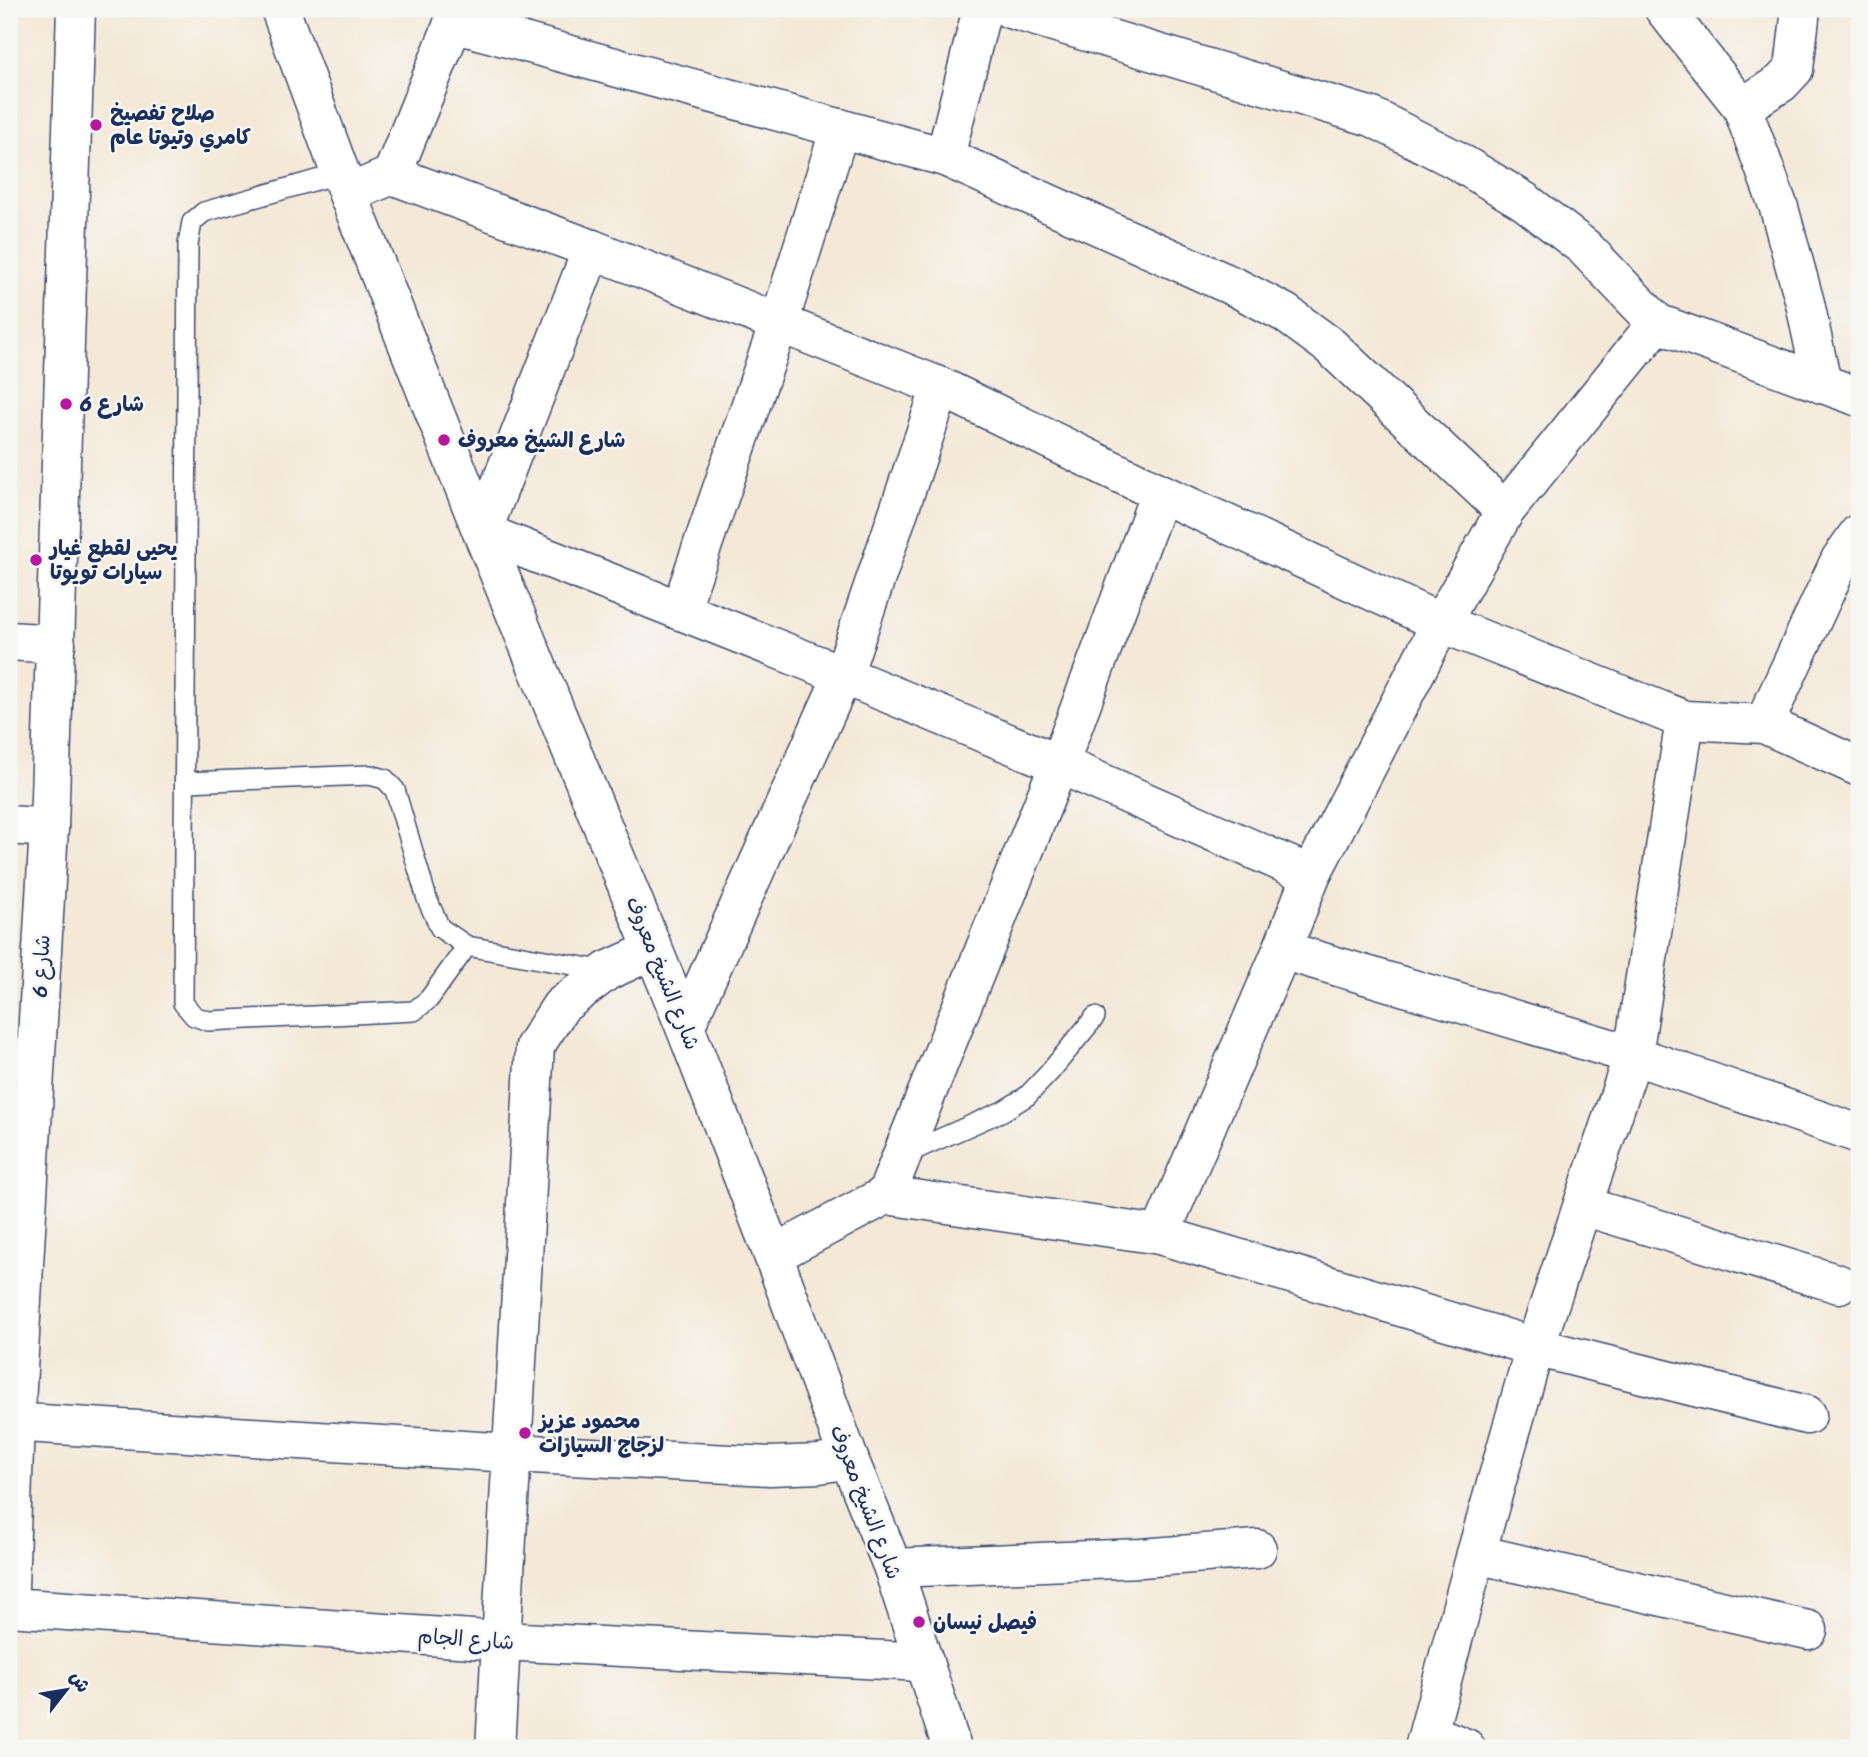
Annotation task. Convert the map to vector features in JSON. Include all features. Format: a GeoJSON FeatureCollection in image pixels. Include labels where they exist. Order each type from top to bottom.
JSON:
{"type":"FeatureCollection","features":[{"type":"Feature","properties":{"kind":"street","name":"شارع 6"},"geometry":{"type":"LineString","coordinates":[[9,1587],[12,1422],[49,828],[76,9]]}},
{"type":"Feature","properties":{"kind":"street","name":"شارع الشيخ معروف"},"geometry":{"type":"LineString","coordinates":[[280,9],[344,183],[482,532],[685,1027],[893,1568],[952,1748]]}},
{"type":"Feature","properties":{"kind":"street"},"geometry":{"type":"LineString","coordinates":[[945,157],[982,9]]}},
{"type":"Feature","properties":{"kind":"street"},"geometry":{"type":"LineString","coordinates":[[1010,9],[1372,117],[1454,159],[1524,201],[1584,247],[1657,323],[1859,397]]}},
{"type":"Feature","properties":{"kind":"street"},"geometry":{"type":"LineString","coordinates":[[1664,9],[1742,107],[1779,208],[1805,303],[1822,384]]}},
{"type":"Feature","properties":{"kind":"street"},"geometry":{"type":"LineString","coordinates":[[1742,107],[1782,83],[1794,69],[1801,9]]}},
{"type":"Feature","properties":{"kind":"street"},"geometry":{"type":"LineString","coordinates":[[392,175],[456,16],[945,157],[1237,288],[1285,313],[1330,346],[1505,511]]}},
{"type":"Feature","properties":{"kind":"street"},"geometry":{"type":"LineString","coordinates":[[680,611],[779,323],[840,128]]}},
{"type":"Feature","properties":{"kind":"street"},"geometry":{"type":"LineString","coordinates":[[344,183],[392,175],[592,249],[941,387],[1160,493],[1441,623],[1685,720],[1765,724],[1859,766]]}},
{"type":"Feature","properties":{"kind":"street"},"geometry":{"type":"LineString","coordinates":[[592,249],[482,532],[1059,764],[1311,875]]}},
{"type":"Feature","properties":{"kind":"street"},"geometry":{"type":"LineString","coordinates":[[1160,1235],[1282,950],[1311,875],[1441,623],[1505,511],[1657,323]]}},
{"type":"Feature","properties":{"kind":"street"},"geometry":{"type":"LineString","coordinates":[[685,1027],[843,676],[941,387]]}},
{"type":"Feature","properties":{"kind":"street"},"geometry":{"type":"LineString","coordinates":[[886,1195],[1059,764],[1160,493]]}},
{"type":"Feature","properties":{"kind":"street"},"geometry":{"type":"LineString","coordinates":[[1765,724],[1840,560],[1859,533]]}},
{"type":"Feature","properties":{"kind":"street"},"geometry":{"type":"LineString","coordinates":[[9,640],[56,644]]}},
{"type":"Feature","properties":{"kind":"street"},"geometry":{"type":"LineString","coordinates":[[1466,1748],[1427,1741],[1476,1554],[1535,1347],[1633,1055],[1685,720]]}},
{"type":"Feature","properties":{"kind":"street"},"geometry":{"type":"LineString","coordinates":[[9,825],[49,828]]}},
{"type":"Feature","properties":{"kind":"street"},"geometry":{"type":"LineString","coordinates":[[495,1748],[535,1046],[561,1006],[607,971],[653,950]]}},
{"type":"Feature","properties":{"kind":"street"},"geometry":{"type":"LineString","coordinates":[[1282,950],[1633,1055],[1859,1134]]}},
{"type":"Feature","properties":{"kind":"street"},"geometry":{"type":"LineString","coordinates":[[773,1255],[886,1195],[1160,1235],[1535,1347],[1807,1415]]}},
{"type":"Feature","properties":{"kind":"street"},"geometry":{"type":"LineString","coordinates":[[1583,1206],[1839,1284]]}},
{"type":"Feature","properties":{"kind":"street"},"geometry":{"type":"LineString","coordinates":[[12,1422],[770,1466],[819,1464],[849,1459]]}},
{"type":"Feature","properties":{"kind":"street"},"geometry":{"type":"LineString","coordinates":[[893,1568],[1141,1558],[1257,1549]]}},
{"type":"Feature","properties":{"kind":"street"},"geometry":{"type":"LineString","coordinates":[[1476,1554],[1808,1630]]}},
{"type":"Feature","properties":{"kind":"street","name":"شارع الجام"},"geometry":{"type":"LineString","coordinates":[[9,1607],[501,1642],[924,1662]]}},
{"type":"Feature","properties":{"kind":"lane"},"geometry":{"type":"LineString","coordinates":[[344,183],[204,212],[192,222],[188,245],[183,1003],[194,1016],[208,1021],[414,1011],[429,999],[467,946]]}},
{"type":"Feature","properties":{"kind":"lane"},"geometry":{"type":"LineString","coordinates":[[185,782],[370,775],[385,779],[395,790],[427,899],[440,928],[467,946],[607,971]]}},
{"type":"Feature","properties":{"kind":"lane"},"geometry":{"type":"LineString","coordinates":[[902,1155],[1003,1111],[1027,1096],[1095,1017]]}},
{"type":"Feature","properties":{"kind":"place","name":"صلاح تفصيخ كامري وتيوتا عام"},"geometry":{"type":"Point","coordinates":[96,125]}},
{"type":"Feature","properties":{"kind":"place","name":"شارع 6"},"geometry":{"type":"Point","coordinates":[66,404]}},
{"type":"Feature","properties":{"kind":"place","name":"شارع الشيخ معروف"},"geometry":{"type":"Point","coordinates":[444,440]}},
{"type":"Feature","properties":{"kind":"place","name":"يحيى لقطع غيار سيارات تويوتا"},"geometry":{"type":"Point","coordinates":[36,560]}},
{"type":"Feature","properties":{"kind":"place","name":"محمود عزيز لزجاج السيارات"},"geometry":{"type":"Point","coordinates":[525,1433]}},
{"type":"Feature","properties":{"kind":"place","name":"فيصل نيسان"},"geometry":{"type":"Point","coordinates":[919,1622]}}]}
